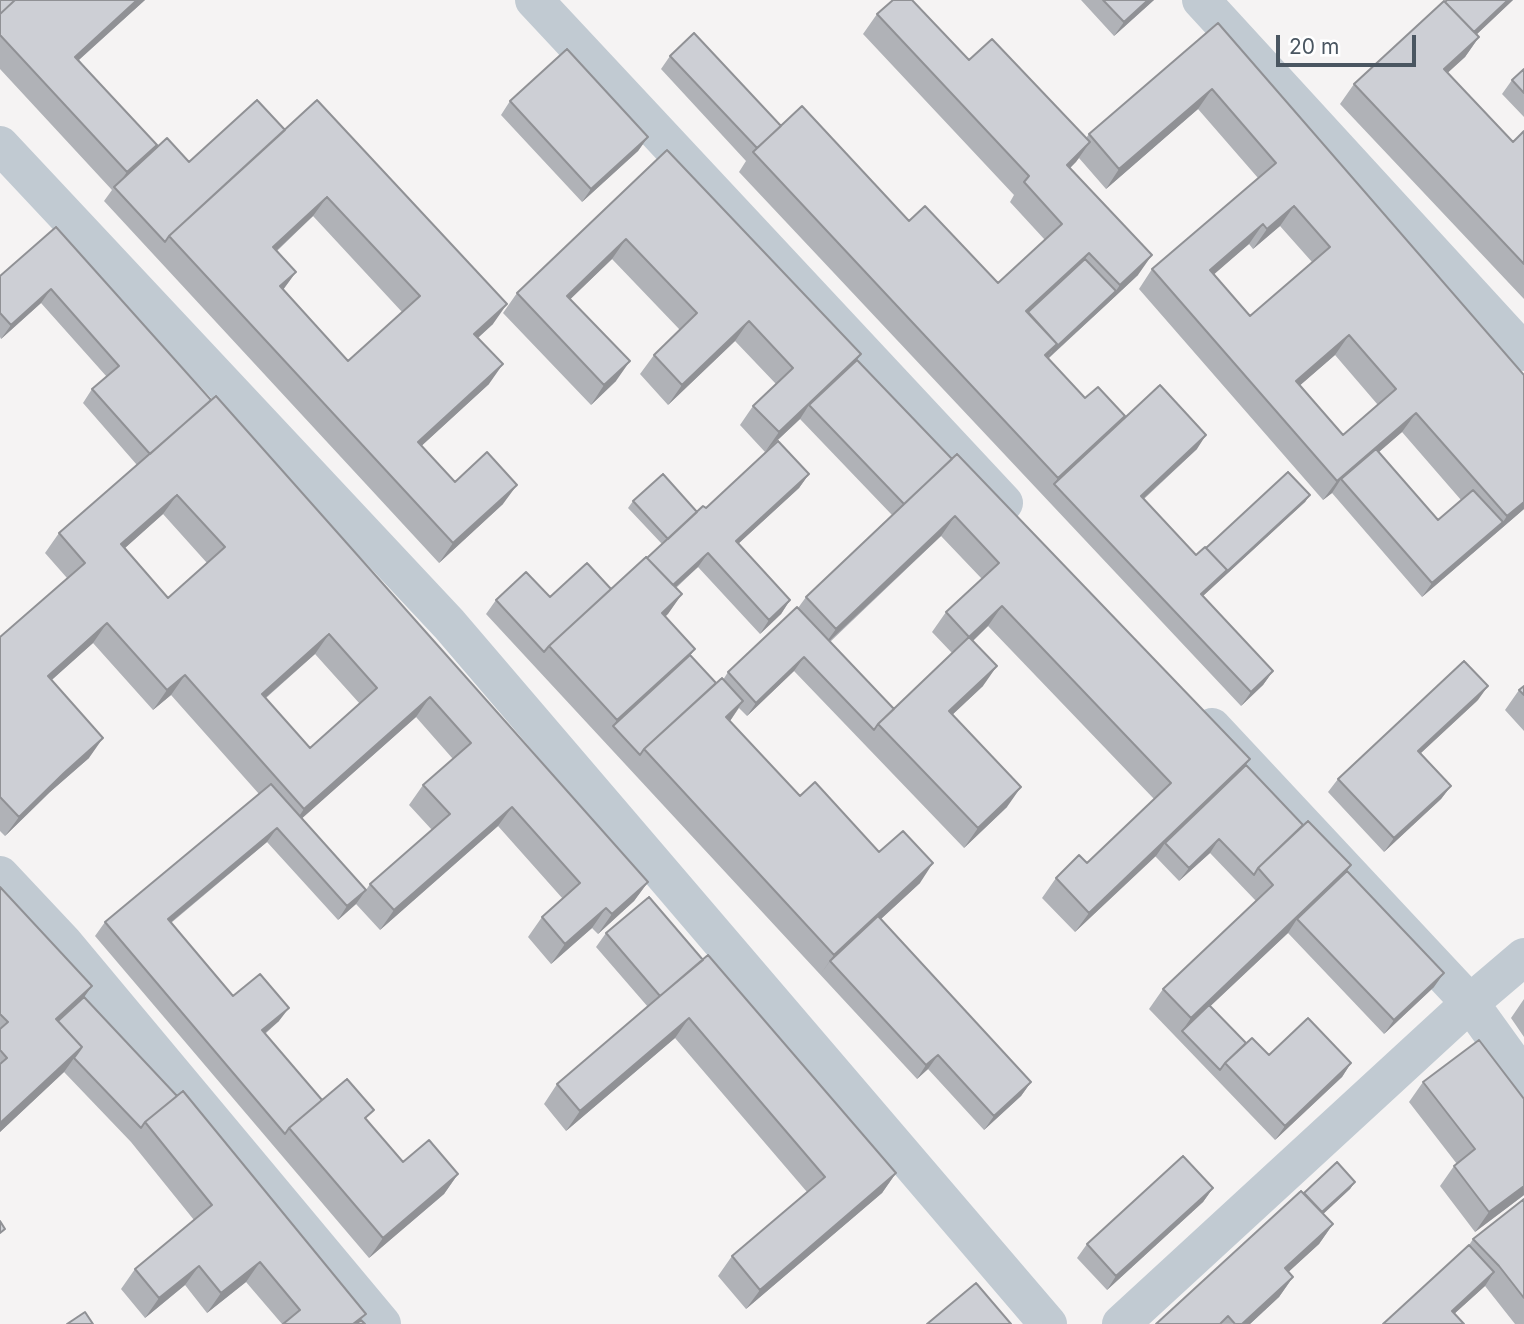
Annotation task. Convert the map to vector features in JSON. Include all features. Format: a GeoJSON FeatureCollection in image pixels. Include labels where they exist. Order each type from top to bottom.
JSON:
{"type":"FeatureCollection","features":[{"type":"Feature","properties":{"kind":"street"},"geometry":{"type":"LineString","coordinates":[[534,0],[1031,532]]}},
{"type":"Feature","properties":{"kind":"street"},"geometry":{"type":"LineString","coordinates":[[1201,0],[1524,352]]}},
{"type":"Feature","properties":{"kind":"street"},"geometry":{"type":"LineString","coordinates":[[0,145],[449,624],[1048,1324]]}},
{"type":"Feature","properties":{"kind":"street"},"geometry":{"type":"LineString","coordinates":[[1193,706],[1470,1003],[1524,1078]]}},
{"type":"Feature","properties":{"kind":"street"},"geometry":{"type":"LineString","coordinates":[[0,875],[63,942],[382,1324]]}},
{"type":"Feature","properties":{"kind":"street"},"geometry":{"type":"LineString","coordinates":[[1121,1324],[1470,1003],[1524,957]]}},
{"type":"Feature","properties":{"kind":"building"},"geometry":{"type":"Polygon","coordinates":[[[0,0],[15,0],[0,14],[0,0]]]}},
{"type":"Feature","properties":{"kind":"building"},"geometry":{"type":"Polygon","coordinates":[[[15,0],[137,0],[75,57],[157,145],[127,172],[0,35],[0,14],[15,0]]]}},
{"type":"Feature","properties":{"kind":"building"},"geometry":{"type":"Polygon","coordinates":[[[893,0],[912,0],[969,60],[992,39],[1090,142],[1067,165],[1152,255],[1120,285],[1089,253],[1026,311],[1057,344],[1045,355],[1085,398],[1098,387],[1125,416],[1058,478],[753,152],[802,106],[909,221],[925,206],[998,283],[1062,224],[1024,182],[1029,176],[877,14],[893,0]]]}},
{"type":"Feature","properties":{"kind":"building"},"geometry":{"type":"Polygon","coordinates":[[[1103,0],[1148,0],[1124,22],[1103,0]]]}},
{"type":"Feature","properties":{"kind":"building"},"geometry":{"type":"Polygon","coordinates":[[[1508,0],[1474,32],[1445,2],[1508,0]]]}},
{"type":"Feature","properties":{"kind":"building"},"geometry":{"type":"Polygon","coordinates":[[[1444,1],[1479,37],[1444,69],[1513,142],[1524,131],[1524,264],[1354,84],[1444,1]]]}},
{"type":"Feature","properties":{"kind":"building"},"geometry":{"type":"Polygon","coordinates":[[[1218,23],[1524,375],[1524,502],[1507,516],[1416,413],[1337,481],[1152,269],[1276,163],[1212,89],[1119,169],[1089,134],[1218,23]],[[1294,206],[1267,229],[1263,224],[1210,270],[1250,316],[1330,247],[1294,206]],[[1349,335],[1296,381],[1343,435],[1396,389],[1349,335]]]}},
{"type":"Feature","properties":{"kind":"building"},"geometry":{"type":"Polygon","coordinates":[[[694,33],[781,126],[757,148],[670,56],[694,33]]]}},
{"type":"Feature","properties":{"kind":"building"},"geometry":{"type":"Polygon","coordinates":[[[567,49],[648,137],[591,189],[510,101],[567,49]]]}},
{"type":"Feature","properties":{"kind":"building"},"geometry":{"type":"Polygon","coordinates":[[[1524,69],[1524,93],[1512,80],[1524,69]]]}},
{"type":"Feature","properties":{"kind":"building"},"geometry":{"type":"Polygon","coordinates":[[[257,100],[285,130],[165,242],[114,187],[167,138],[189,162],[257,100]]]}},
{"type":"Feature","properties":{"kind":"building"},"geometry":{"type":"Polygon","coordinates":[[[317,100],[507,304],[474,334],[503,364],[418,442],[455,482],[487,452],[517,485],[453,543],[169,236],[317,100]],[[327,197],[273,247],[296,272],[280,286],[348,361],[420,296],[327,197]]]}},
{"type":"Feature","properties":{"kind":"building"},"geometry":{"type":"Polygon","coordinates":[[[667,150],[861,354],[779,432],[753,406],[793,368],[749,321],[682,385],[654,355],[697,313],[626,239],[567,296],[630,361],[604,385],[517,293],[667,150]]]}},
{"type":"Feature","properties":{"kind":"building"},"geometry":{"type":"Polygon","coordinates":[[[56,227],[211,400],[150,454],[92,389],[119,366],[51,289],[11,325],[0,313],[0,276],[56,227]]]}},
{"type":"Feature","properties":{"kind":"building"},"geometry":{"type":"Polygon","coordinates":[[[1085,259],[1116,291],[1053,350],[1057,344],[1028,312],[1085,259]]]}},
{"type":"Feature","properties":{"kind":"building"},"geometry":{"type":"Polygon","coordinates":[[[857,360],[952,459],[904,504],[809,405],[857,360]]]}},
{"type":"Feature","properties":{"kind":"building"},"geometry":{"type":"Polygon","coordinates":[[[1160,385],[1206,435],[1141,496],[1196,555],[1205,547],[1227,570],[1201,594],[1273,671],[1251,692],[1054,484],[1160,385]]]}},
{"type":"Feature","properties":{"kind":"building"},"geometry":{"type":"Polygon","coordinates":[[[216,396],[648,882],[612,914],[606,908],[565,944],[542,917],[580,883],[512,807],[394,910],[370,884],[450,814],[423,785],[471,743],[430,697],[304,809],[185,675],[167,690],[107,623],[48,676],[103,738],[19,817],[0,797],[0,637],[85,563],[59,533],[216,396]],[[177,495],[121,544],[168,598],[225,547],[177,495]],[[329,634],[262,694],[310,748],[377,688],[329,634]]]}},
{"type":"Feature","properties":{"kind":"building"},"geometry":{"type":"Polygon","coordinates":[[[778,441],[809,474],[736,541],[790,600],[769,620],[708,553],[673,585],[647,558],[778,441]]]}},
{"type":"Feature","properties":{"kind":"building"},"geometry":{"type":"Polygon","coordinates":[[[1376,449],[1438,520],[1473,490],[1503,522],[1432,583],[1341,479],[1376,449]]]}},
{"type":"Feature","properties":{"kind":"building"},"geometry":{"type":"Polygon","coordinates":[[[957,454],[1250,759],[1089,913],[1056,878],[1079,855],[1087,863],[1171,783],[1002,606],[969,637],[946,612],[999,563],[955,516],[836,629],[806,597],[957,454]]]}},
{"type":"Feature","properties":{"kind":"building"},"geometry":{"type":"Polygon","coordinates":[[[1288,472],[1310,495],[1222,576],[1227,570],[1206,548],[1288,472]]]}},
{"type":"Feature","properties":{"kind":"building"},"geometry":{"type":"Polygon","coordinates":[[[663,474],[697,512],[668,539],[633,501],[663,474]]]}},
{"type":"Feature","properties":{"kind":"building"},"geometry":{"type":"Polygon","coordinates":[[[646,557],[682,594],[662,613],[695,649],[617,720],[549,646],[646,557]]]}},
{"type":"Feature","properties":{"kind":"building"},"geometry":{"type":"Polygon","coordinates":[[[587,563],[611,589],[544,652],[496,600],[526,572],[550,597],[587,563]]]}},
{"type":"Feature","properties":{"kind":"building"},"geometry":{"type":"Polygon","coordinates":[[[797,607],[894,709],[874,730],[804,657],[756,703],[728,672],[797,607]]]}},
{"type":"Feature","properties":{"kind":"building"},"geometry":{"type":"Polygon","coordinates":[[[969,637],[997,666],[949,711],[1021,787],[978,828],[878,724],[969,637]]]}},
{"type":"Feature","properties":{"kind":"building"},"geometry":{"type":"Polygon","coordinates":[[[690,655],[716,683],[640,755],[613,726],[690,655]]]}},
{"type":"Feature","properties":{"kind":"building"},"geometry":{"type":"Polygon","coordinates":[[[1464,661],[1488,686],[1418,751],[1451,786],[1394,838],[1338,779],[1464,661]]]}},
{"type":"Feature","properties":{"kind":"building"},"geometry":{"type":"Polygon","coordinates":[[[722,678],[743,701],[726,717],[800,796],[815,782],[879,852],[903,831],[933,863],[834,955],[644,749],[722,678]]]}},
{"type":"Feature","properties":{"kind":"building"},"geometry":{"type":"Polygon","coordinates":[[[1246,765],[1303,825],[1254,875],[1219,839],[1189,868],[1165,843],[1246,765]]]}},
{"type":"Feature","properties":{"kind":"building"},"geometry":{"type":"Polygon","coordinates":[[[271,784],[366,890],[347,906],[277,828],[168,919],[233,996],[260,974],[289,1008],[262,1030],[322,1100],[285,1134],[105,922],[271,784]]]}},
{"type":"Feature","properties":{"kind":"building"},"geometry":{"type":"Polygon","coordinates":[[[1308,821],[1351,865],[1191,1018],[1163,989],[1273,885],[1258,868],[1308,821]]]}},
{"type":"Feature","properties":{"kind":"building"},"geometry":{"type":"Polygon","coordinates":[[[1347,871],[1444,973],[1394,1020],[1297,919],[1347,871]]]}},
{"type":"Feature","properties":{"kind":"building"},"geometry":{"type":"Polygon","coordinates":[[[0,887],[92,986],[56,1019],[82,1047],[0,1123],[0,1064],[7,1058],[0,1050],[0,1029],[8,1022],[0,1014],[0,887]]]}},
{"type":"Feature","properties":{"kind":"building"},"geometry":{"type":"Polygon","coordinates":[[[649,897],[703,960],[660,996],[606,933],[649,897]]]}},
{"type":"Feature","properties":{"kind":"building"},"geometry":{"type":"Polygon","coordinates":[[[878,916],[1031,1082],[994,1116],[938,1055],[926,1065],[830,961],[878,916]]]}},
{"type":"Feature","properties":{"kind":"building"},"geometry":{"type":"Polygon","coordinates":[[[708,955],[896,1173],[760,1290],[732,1256],[825,1177],[689,1018],[580,1111],[557,1084],[708,955]]]}},
{"type":"Feature","properties":{"kind":"building"},"geometry":{"type":"Polygon","coordinates":[[[84,997],[177,1096],[141,1128],[74,1058],[82,1047],[58,1021],[84,997]]]}},
{"type":"Feature","properties":{"kind":"building"},"geometry":{"type":"Polygon","coordinates":[[[1209,1005],[1246,1043],[1220,1070],[1182,1031],[1209,1005]]]}},
{"type":"Feature","properties":{"kind":"building"},"geometry":{"type":"Polygon","coordinates":[[[1308,1018],[1351,1063],[1285,1126],[1225,1063],[1252,1038],[1269,1055],[1308,1018]]]}},
{"type":"Feature","properties":{"kind":"building"},"geometry":{"type":"Polygon","coordinates":[[[1479,1040],[1524,1099],[1524,1186],[1489,1212],[1454,1166],[1475,1149],[1423,1082],[1479,1040]]]}},
{"type":"Feature","properties":{"kind":"building"},"geometry":{"type":"Polygon","coordinates":[[[347,1079],[374,1110],[365,1118],[403,1162],[429,1140],[458,1174],[383,1238],[289,1128],[347,1079]]]}},
{"type":"Feature","properties":{"kind":"building"},"geometry":{"type":"Polygon","coordinates":[[[183,1091],[366,1314],[353,1324],[283,1324],[300,1310],[260,1262],[221,1293],[199,1266],[159,1298],[135,1269],[212,1205],[145,1122],[183,1091]]]}},
{"type":"Feature","properties":{"kind":"building"},"geometry":{"type":"Polygon","coordinates":[[[1183,1156],[1213,1188],[1116,1276],[1087,1244],[1183,1156]]]}},
{"type":"Feature","properties":{"kind":"building"},"geometry":{"type":"Polygon","coordinates":[[[1337,1162],[1355,1182],[1322,1212],[1304,1193],[1337,1162]]]}},
{"type":"Feature","properties":{"kind":"building"},"geometry":{"type":"Polygon","coordinates":[[[1301,1191],[1333,1224],[1285,1268],[1293,1277],[1242,1324],[1235,1324],[1228,1316],[1220,1324],[1156,1324],[1301,1191]]]}},
{"type":"Feature","properties":{"kind":"building"},"geometry":{"type":"Polygon","coordinates":[[[1524,1199],[1524,1298],[1473,1239],[1524,1199]]]}},
{"type":"Feature","properties":{"kind":"building"},"geometry":{"type":"Polygon","coordinates":[[[1469,1245],[1494,1272],[1452,1311],[1464,1324],[1383,1324],[1469,1245]]]}},
{"type":"Feature","properties":{"kind":"building"},"geometry":{"type":"Polygon","coordinates":[[[976,1283],[1011,1324],[927,1324],[976,1283]]]}},
{"type":"Feature","properties":{"kind":"building"},"geometry":{"type":"Polygon","coordinates":[[[85,1312],[93,1324],[67,1324],[85,1312]]]}}]}
